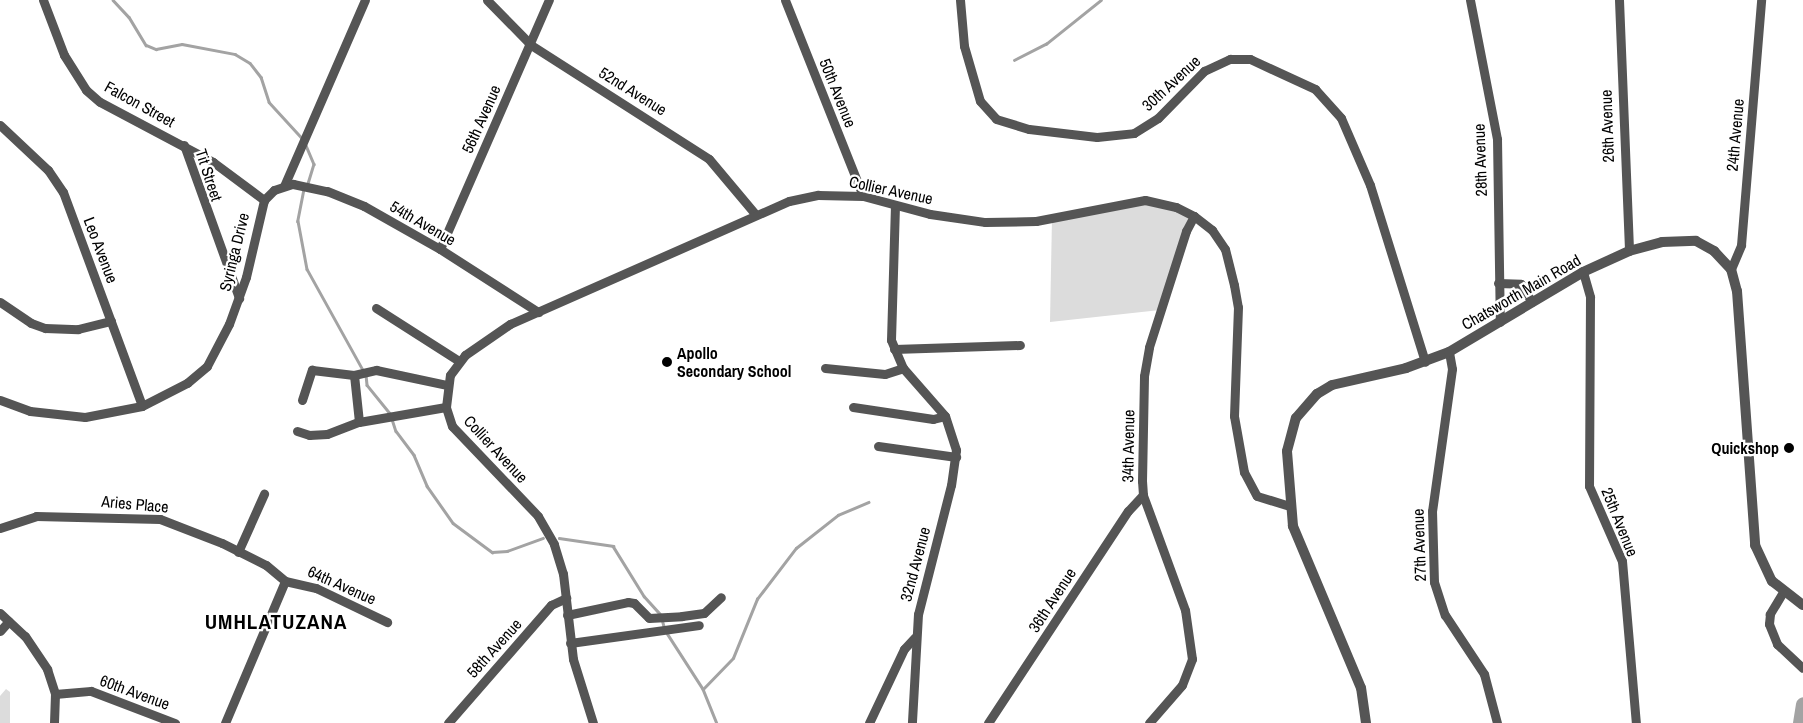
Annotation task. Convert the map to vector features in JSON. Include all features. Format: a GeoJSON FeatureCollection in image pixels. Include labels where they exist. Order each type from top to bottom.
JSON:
{"type":"FeatureCollection","features":[{"type":"Feature","properties":{"kind":"street","name":"Falcon Street"},"geometry":{"type":"LineString","coordinates":[[43,0],[64,55],[86,90],[100,102],[213,162],[264,200]]}},
{"type":"Feature","properties":{"kind":"street","name":"Syringa Drive"},"geometry":{"type":"LineString","coordinates":[[0,400],[30,411],[72,417],[142,406],[171,393],[207,366],[220,345],[239,298],[264,200],[284,186],[365,0]]}},
{"type":"Feature","properties":{"kind":"street","name":"52nd Avenue"},"geometry":{"type":"LineString","coordinates":[[486,0],[531,45],[699,151],[718,167],[756,216]]}},
{"type":"Feature","properties":{"kind":"street","name":"56th Avenue"},"geometry":{"type":"LineString","coordinates":[[440,249],[531,45],[549,0]]}},
{"type":"Feature","properties":{"kind":"street","name":"50th Avenue"},"geometry":{"type":"LineString","coordinates":[[785,0],[863,196]]}},
{"type":"Feature","properties":{"kind":"street","name":"30th Avenue"},"geometry":{"type":"LineString","coordinates":[[960,0],[964,46],[980,101],[996,119],[1029,129],[1097,137],[1134,133],[1158,118],[1204,71],[1230,59],[1250,59],[1315,89],[1341,118],[1370,185],[1426,362]]}},
{"type":"Feature","properties":{"kind":"street","name":"28th Avenue"},"geometry":{"type":"LineString","coordinates":[[1470,0],[1497,139],[1500,322]]}},
{"type":"Feature","properties":{"kind":"street","name":"26th Avenue"},"geometry":{"type":"LineString","coordinates":[[1619,0],[1629,251]]}},
{"type":"Feature","properties":{"kind":"street","name":"24th Avenue"},"geometry":{"type":"LineString","coordinates":[[1731,269],[1741,245],[1761,0]]}},
{"type":"Feature","properties":{"kind":"street","name":"Leo Avenue"},"geometry":{"type":"LineString","coordinates":[[0,125],[56,179],[142,406]]}},
{"type":"Feature","properties":{"kind":"street","name":"Tit Street"},"geometry":{"type":"LineString","coordinates":[[184,145],[187,162],[239,298]]}},
{"type":"Feature","properties":{"kind":"street","name":"54th Avenue"},"geometry":{"type":"LineString","coordinates":[[284,186],[302,185],[315,188],[364,206],[440,249],[538,312]]}},
{"type":"Feature","properties":{"kind":"street","name":"Collier Avenue"},"geometry":{"type":"LineString","coordinates":[[593,723],[570,643],[566,598],[559,558],[544,524],[462,440],[452,426],[446,407],[447,385],[459,361],[496,333],[538,312],[803,197],[863,196],[930,214],[1002,223],[1052,219],[1145,200],[1176,207],[1194,216],[1212,230],[1225,249],[1234,284],[1238,307],[1234,416],[1244,472],[1257,496],[1289,506]]}},
{"type":"Feature","properties":{"kind":"street","name":"32nd Avenue"},"geometry":{"type":"LineString","coordinates":[[895,205],[890,330],[894,348],[903,368],[945,416],[953,433],[956,457],[924,584],[915,637],[912,723]]}},
{"type":"Feature","properties":{"kind":"street","name":"34th Avenue"},"geometry":{"type":"LineString","coordinates":[[1149,723],[1182,685],[1190,668],[1192,650],[1185,610],[1143,495],[1144,376],[1149,347],[1186,231],[1194,216]]}},
{"type":"Feature","properties":{"kind":"street","name":"Chatsworth Main Road"},"geometry":{"type":"LineString","coordinates":[[1366,723],[1361,688],[1296,535],[1289,506],[1289,439],[1296,418],[1306,404],[1317,394],[1341,381],[1426,362],[1449,352],[1583,272],[1629,251],[1686,239],[1714,251],[1731,269],[1737,291],[1752,531],[1764,568],[1783,592],[1803,605]]}},
{"type":"Feature","properties":{"kind":"street","name":"25th Avenue"},"geometry":{"type":"LineString","coordinates":[[1583,272],[1590,296],[1589,486],[1622,561],[1636,723]]}},
{"type":"Feature","properties":{"kind":"street"},"geometry":{"type":"LineString","coordinates":[[1498,283],[1521,284],[1532,302]]}},
{"type":"Feature","properties":{"kind":"street"},"geometry":{"type":"LineString","coordinates":[[0,302],[31,323],[45,328],[78,329],[111,321]]}},
{"type":"Feature","properties":{"kind":"street"},"geometry":{"type":"LineString","coordinates":[[376,308],[459,361]]}},
{"type":"Feature","properties":{"kind":"street"},"geometry":{"type":"LineString","coordinates":[[894,348],[1020,345]]}},
{"type":"Feature","properties":{"kind":"street","name":"27th Avenue"},"geometry":{"type":"LineString","coordinates":[[1449,352],[1452,369],[1432,511],[1434,582],[1445,615],[1484,674],[1497,723]]}},
{"type":"Feature","properties":{"kind":"street"},"geometry":{"type":"LineString","coordinates":[[825,368],[885,374],[903,368]]}},
{"type":"Feature","properties":{"kind":"street"},"geometry":{"type":"LineString","coordinates":[[302,400],[312,370],[354,375],[376,370],[447,385]]}},
{"type":"Feature","properties":{"kind":"street"},"geometry":{"type":"LineString","coordinates":[[354,375],[359,422]]}},
{"type":"Feature","properties":{"kind":"street"},"geometry":{"type":"LineString","coordinates":[[297,431],[309,435],[326,434],[359,422],[446,407]]}},
{"type":"Feature","properties":{"kind":"street"},"geometry":{"type":"LineString","coordinates":[[853,407],[933,419],[945,416]]}},
{"type":"Feature","properties":{"kind":"street"},"geometry":{"type":"LineString","coordinates":[[878,446],[956,457]]}},
{"type":"Feature","properties":{"kind":"street"},"geometry":{"type":"LineString","coordinates":[[238,552],[264,494]]}},
{"type":"Feature","properties":{"kind":"street","name":"36th Avenue"},"geometry":{"type":"LineString","coordinates":[[988,723],[1128,511],[1143,495]]}},
{"type":"Feature","properties":{"kind":"street","name":"Aries Place"},"geometry":{"type":"LineString","coordinates":[[0,528],[36,516],[160,519],[194,530],[266,565],[285,581]]}},
{"type":"Feature","properties":{"kind":"street"},"geometry":{"type":"LineString","coordinates":[[225,723],[285,581]]}},
{"type":"Feature","properties":{"kind":"street","name":"64th Avenue"},"geometry":{"type":"LineString","coordinates":[[285,581],[316,588],[387,622]]}},
{"type":"Feature","properties":{"kind":"street"},"geometry":{"type":"LineString","coordinates":[[1783,592],[1770,614],[1769,624],[1777,644],[1800,666]]}},
{"type":"Feature","properties":{"kind":"street"},"geometry":{"type":"LineString","coordinates":[[567,614],[628,602],[634,603],[647,617],[667,617],[704,612],[721,597]]}},
{"type":"Feature","properties":{"kind":"street","name":"58th Avenue"},"geometry":{"type":"LineString","coordinates":[[448,723],[552,605],[566,598]]}},
{"type":"Feature","properties":{"kind":"street"},"geometry":{"type":"LineString","coordinates":[[0,612],[38,652],[55,694],[54,723]]}},
{"type":"Feature","properties":{"kind":"street"},"geometry":{"type":"LineString","coordinates":[[0,631],[9,621]]}},
{"type":"Feature","properties":{"kind":"street"},"geometry":{"type":"LineString","coordinates":[[570,643],[664,628],[699,625]]}},
{"type":"Feature","properties":{"kind":"street"},"geometry":{"type":"LineString","coordinates":[[869,723],[904,649],[915,637]]}},
{"type":"Feature","properties":{"kind":"street","name":"60th Avenue"},"geometry":{"type":"LineString","coordinates":[[55,694],[91,691],[175,723]]}},
{"type":"Feature","properties":{"kind":"shaded area"},"geometry":{"type":"Polygon","coordinates":[[[1145,200],[1195,216],[1160,310],[1050,322],[1052,218],[1145,200]]]}},
{"type":"Feature","properties":{"kind":"shaded area"},"geometry":{"type":"Polygon","coordinates":[[[6,689],[10,692],[10,723],[0,723],[0,696],[6,689]]]}},
{"type":"Feature","properties":{"kind":"waterway"},"geometry":{"type":"LineString","coordinates":[[113,0],[129,17],[146,45],[156,49],[182,44],[235,54],[250,63],[261,77],[269,102],[302,138]]}},
{"type":"Feature","properties":{"kind":"waterway"},"geometry":{"type":"LineString","coordinates":[[1014,60],[1046,44],[1101,0]]}},
{"type":"Feature","properties":{"kind":"waterway"},"geometry":{"type":"LineString","coordinates":[[305,143],[314,164],[308,184]]}},
{"type":"Feature","properties":{"kind":"waterway"},"geometry":{"type":"LineString","coordinates":[[304,189],[298,221],[307,269],[363,370]]}},
{"type":"Feature","properties":{"kind":"waterway"},"geometry":{"type":"LineString","coordinates":[[366,375],[367,385],[390,413],[396,431],[414,455],[427,486],[453,523],[492,552],[507,551],[543,538]]}},
{"type":"Feature","properties":{"kind":"waterway"},"geometry":{"type":"LineString","coordinates":[[703,689],[733,658],[757,599],[796,548],[838,515],[868,502]]}},
{"type":"Feature","properties":{"kind":"waterway"},"geometry":{"type":"LineString","coordinates":[[559,538],[613,546],[644,596],[660,614]]}},
{"type":"Feature","properties":{"kind":"waterway"},"geometry":{"type":"LineString","coordinates":[[662,619],[665,630],[703,689],[717,723]]}},
{"type":"Feature","properties":{"kind":"waterway"},"geometry":{"type":"LineString","coordinates":[[1800,723],[1803,704]]}},
{"type":"Feature","properties":{"kind":"place","name":"Apollo Secondary School"},"geometry":{"type":"Point","coordinates":[667,362]}},
{"type":"Feature","properties":{"kind":"place","name":"Quickshop"},"geometry":{"type":"Point","coordinates":[1789,448]}},
{"type":"Feature","properties":{"kind":"district","name":"UMHLATUZANA"},"geometry":{"type":"Point","coordinates":[276,622]}}]}
